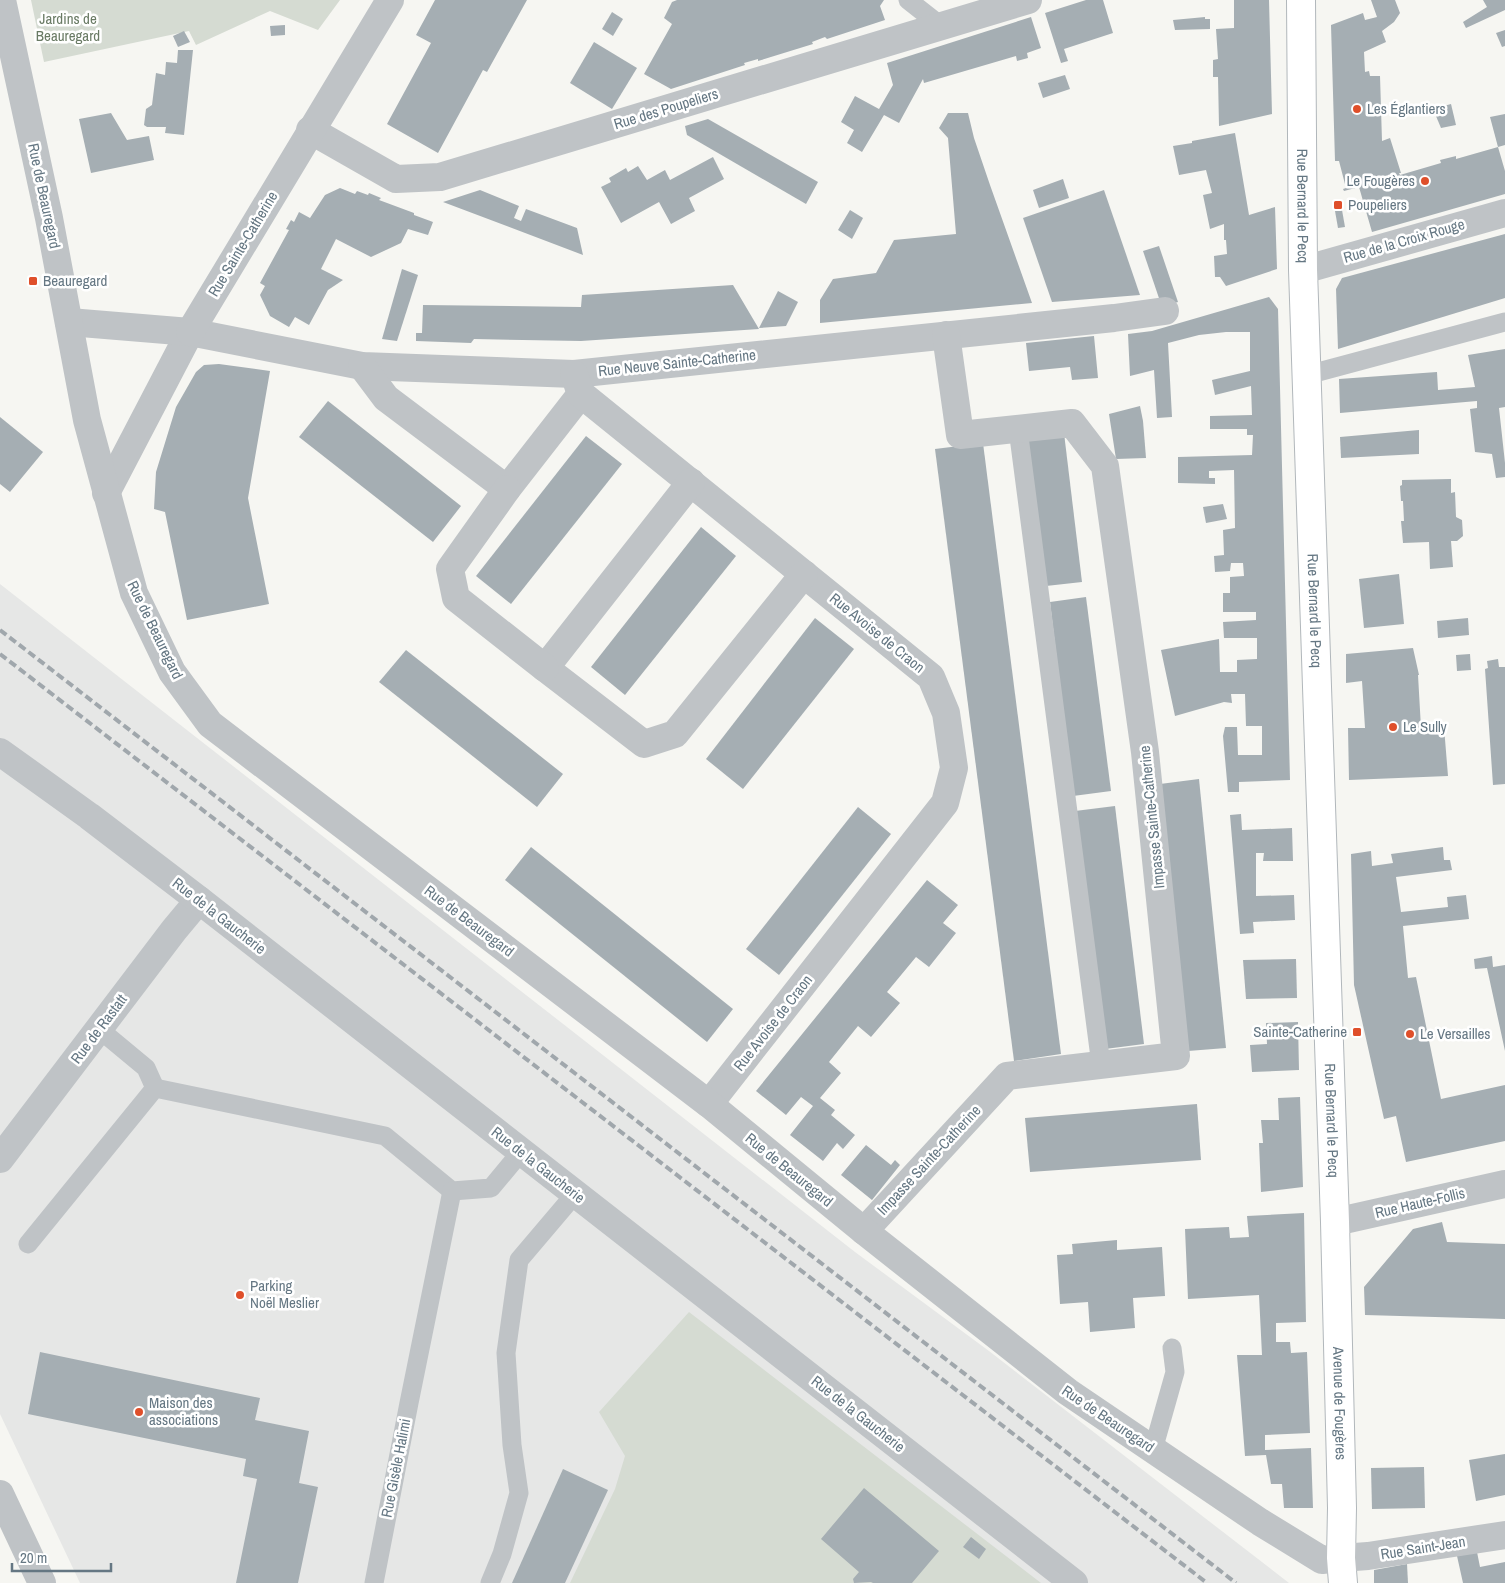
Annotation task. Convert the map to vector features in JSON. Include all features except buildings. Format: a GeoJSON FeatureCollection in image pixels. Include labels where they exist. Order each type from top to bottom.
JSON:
{"type":"FeatureCollection","features":[{"type":"Feature","properties":{"kind":"main road","name":"Rue Bernard le Pecq"},"geometry":{"type":"LineString","coordinates":[[1301,0],[1303,270],[1335,1222]]}},
{"type":"Feature","properties":{"kind":"main road","name":"Avenue de Fougères"},"geometry":{"type":"LineString","coordinates":[[1335,1222],[1342,1571]]}},
{"type":"Feature","properties":{"kind":"street","name":"Rue de Beauregard"},"geometry":{"type":"LineString","coordinates":[[2,0],[49,218],[87,420],[134,593],[172,672],[210,724],[709,1104],[864,1231],[1068,1392],[1260,1522],[1342,1571]]}},
{"type":"Feature","properties":{"kind":"street","name":"Rue Sainte-Catherine"},"geometry":{"type":"LineString","coordinates":[[106,493],[190,332],[390,0]]}},
{"type":"Feature","properties":{"kind":"street","name":"Rue des Poupeliers"},"geometry":{"type":"LineString","coordinates":[[310,130],[396,179],[440,177],[1028,0]]}},
{"type":"Feature","properties":{"kind":"street","name":"Rue de la Croix Rouge"},"geometry":{"type":"LineString","coordinates":[[1303,270],[1505,212]]}},
{"type":"Feature","properties":{"kind":"street","name":"Rue Neuve Sainte-Catherine"},"geometry":{"type":"LineString","coordinates":[[69,322],[190,332],[362,366],[577,384],[946,335],[1165,311]]}},
{"type":"Feature","properties":{"kind":"street","name":"Impasse Sainte-Catherine"},"geometry":{"type":"LineString","coordinates":[[864,1231],[1007,1076],[1176,1056],[1145,752],[1105,466],[1072,423],[960,435],[946,335]]}},
{"type":"Feature","properties":{"kind":"street"},"geometry":{"type":"LineString","coordinates":[[362,366],[386,398],[507,489]]}},
{"type":"Feature","properties":{"kind":"street"},"geometry":{"type":"LineString","coordinates":[[577,384],[507,489],[450,569],[456,598],[644,744],[675,734],[804,574]]}},
{"type":"Feature","properties":{"kind":"street","name":"Rue Avoise de Craon"},"geometry":{"type":"LineString","coordinates":[[577,384],[691,482],[932,677],[946,713],[954,768],[945,803],[709,1104]]}},
{"type":"Feature","properties":{"kind":"street"},"geometry":{"type":"LineString","coordinates":[[545,668],[691,482]]}},
{"type":"Feature","properties":{"kind":"street","name":"Rue de la Gaucherie"},"geometry":{"type":"LineString","coordinates":[[0,752],[89,816],[199,900],[1074,1583]]}},
{"type":"Feature","properties":{"kind":"street","name":"Rue de Rastatt"},"geometry":{"type":"LineString","coordinates":[[0,1159],[177,926],[199,900]]}},
{"type":"Feature","properties":{"kind":"street","name":"Rue Haute-Follis"},"geometry":{"type":"LineString","coordinates":[[1335,1222],[1505,1184]]}},
{"type":"Feature","properties":{"kind":"street"},"geometry":{"type":"LineString","coordinates":[[0,1494],[42,1583]]}},
{"type":"Feature","properties":{"kind":"street","name":"Rue Saint-Jean"},"geometry":{"type":"LineString","coordinates":[[1342,1571],[1368,1556],[1505,1534]]}},
{"type":"Feature","properties":{"kind":"lane"},"geometry":{"type":"LineString","coordinates":[[908,0],[942,26]]}},
{"type":"Feature","properties":{"kind":"lane"},"geometry":{"type":"LineString","coordinates":[[1307,375],[1505,322]]}},
{"type":"Feature","properties":{"kind":"lane"},"geometry":{"type":"LineString","coordinates":[[1018,428],[1101,1065]]}},
{"type":"Feature","properties":{"kind":"lane"},"geometry":{"type":"LineString","coordinates":[[99,1029],[146,1068],[154,1088]]}},
{"type":"Feature","properties":{"kind":"lane"},"geometry":{"type":"LineString","coordinates":[[154,1088],[385,1136],[452,1191],[491,1188],[521,1152]]}},
{"type":"Feature","properties":{"kind":"lane"},"geometry":{"type":"LineString","coordinates":[[28,1244],[154,1088]]}},
{"type":"Feature","properties":{"kind":"lane","name":"Rue Gisèle Halimi"},"geometry":{"type":"LineString","coordinates":[[374,1583],[452,1191]]}},
{"type":"Feature","properties":{"kind":"lane"},"geometry":{"type":"LineString","coordinates":[[490,1583],[502,1554],[519,1493],[512,1445],[506,1353],[519,1260],[575,1194]]}},
{"type":"Feature","properties":{"kind":"lane"},"geometry":{"type":"LineString","coordinates":[[1152,1450],[1174,1372],[1172,1348]]}},
{"type":"Feature","properties":{"kind":"shaded area"},"geometry":{"type":"Polygon","coordinates":[[[0,584],[855,1252],[989,1351],[1289,1583],[80,1583],[0,1414],[0,584]]]}},
{"type":"Feature","properties":{"kind":"green space","name":"Jardins de Beauregard"},"geometry":{"type":"Polygon","coordinates":[[[31,0],[340,0],[318,30],[270,11],[196,45],[189,31],[44,62],[31,0]]]}},
{"type":"Feature","properties":{"kind":"green space"},"geometry":{"type":"Polygon","coordinates":[[[689,1312],[1041,1583],[570,1583],[615,1489],[625,1456],[599,1412],[689,1312]]]}},
{"type":"Feature","properties":{"kind":"railway"},"geometry":{"type":"LineString","coordinates":[[0,630],[1236,1583]]}},
{"type":"Feature","properties":{"kind":"railway"},"geometry":{"type":"LineString","coordinates":[[0,654],[1207,1583]]}},
{"type":"Feature","properties":{"kind":"place","name":"Les Églantiers"},"geometry":{"type":"Point","coordinates":[1357,109]}},
{"type":"Feature","properties":{"kind":"place","name":"Le Fougères"},"geometry":{"type":"Point","coordinates":[1425,181]}},
{"type":"Feature","properties":{"kind":"place","name":"Poupeliers"},"geometry":{"type":"Point","coordinates":[1338,205]}},
{"type":"Feature","properties":{"kind":"place","name":"Beauregard"},"geometry":{"type":"Point","coordinates":[33,281]}},
{"type":"Feature","properties":{"kind":"place","name":"Le Sully"},"geometry":{"type":"Point","coordinates":[1393,727]}},
{"type":"Feature","properties":{"kind":"place","name":"Sainte-Catherine"},"geometry":{"type":"Point","coordinates":[1357,1032]}},
{"type":"Feature","properties":{"kind":"place","name":"Le Versailles"},"geometry":{"type":"Point","coordinates":[1410,1034]}},
{"type":"Feature","properties":{"kind":"place","name":"Parking Noël Meslier"},"geometry":{"type":"Point","coordinates":[240,1295]}},
{"type":"Feature","properties":{"kind":"place","name":"Maison des associations"},"geometry":{"type":"Point","coordinates":[139,1412]}}]}
